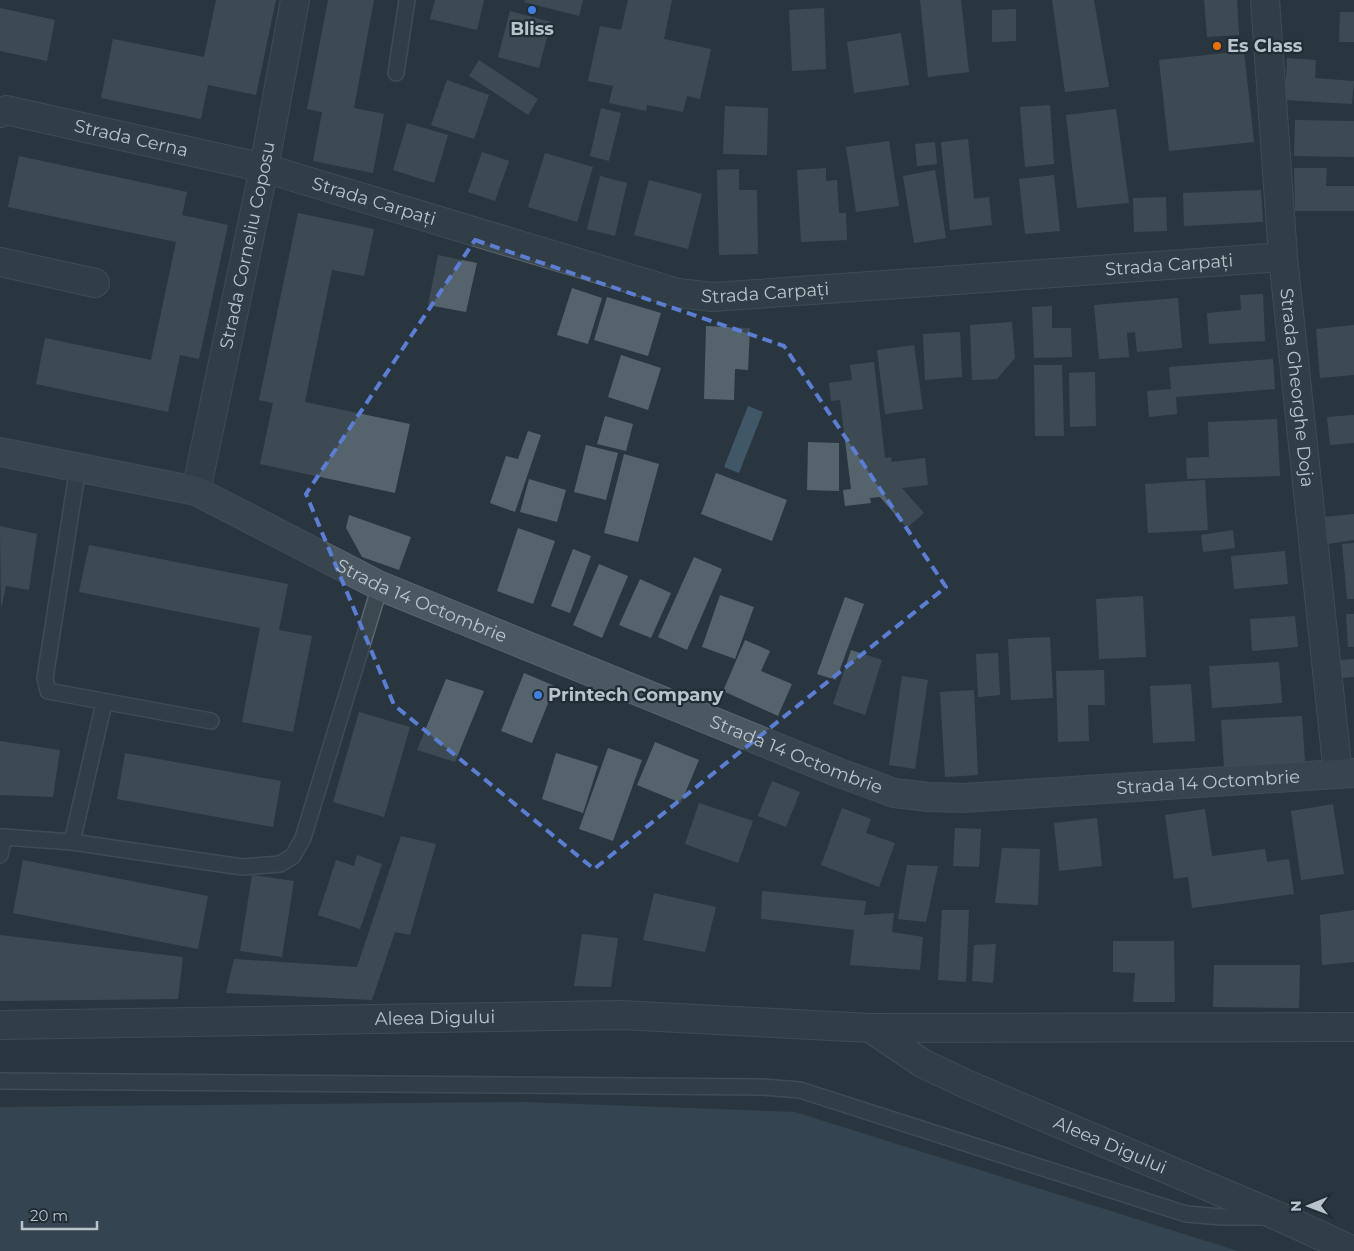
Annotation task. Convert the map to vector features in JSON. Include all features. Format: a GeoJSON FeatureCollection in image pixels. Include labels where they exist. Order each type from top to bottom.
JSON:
{"type":"FeatureCollection","features":[{"type":"Feature","properties":{"kind":"street","name":"Strada Corneliu Coposu"},"geometry":{"type":"LineString","coordinates":[[196,491],[264,168],[295,0]]}},
{"type":"Feature","properties":{"kind":"street","name":"Strada Gheorghe Doja"},"geometry":{"type":"LineString","coordinates":[[1265,0],[1283,257],[1346,774]]}},
{"type":"Feature","properties":{"kind":"street","name":"Strada Cerna"},"geometry":{"type":"LineString","coordinates":[[0,113],[6,110],[264,168]]}},
{"type":"Feature","properties":{"kind":"street","name":"Strada Carpați"},"geometry":{"type":"LineString","coordinates":[[264,168],[678,293],[713,297],[1283,257]]}},
{"type":"Feature","properties":{"kind":"street"},"geometry":{"type":"LineString","coordinates":[[0,262],[95,283]]}},
{"type":"Feature","properties":{"kind":"street","name":"Strada 14 Octombrie"},"geometry":{"type":"LineString","coordinates":[[0,452],[196,491],[380,586],[837,772],[894,793],[963,798],[1346,774]]}},
{"type":"Feature","properties":{"kind":"street","name":"Aleea Digului"},"geometry":{"type":"LineString","coordinates":[[0,1025],[621,1015],[870,1028],[1354,1028]]}},
{"type":"Feature","properties":{"kind":"street","name":"Aleea Digului"},"geometry":{"type":"LineString","coordinates":[[870,1028],[922,1063],[966,1084],[1280,1217],[1354,1251]]}},
{"type":"Feature","properties":{"kind":"lane"},"geometry":{"type":"LineString","coordinates":[[396,73],[407,0]]}},
{"type":"Feature","properties":{"kind":"lane"},"geometry":{"type":"LineString","coordinates":[[78,466],[45,678],[48,691],[104,703],[211,721]]}},
{"type":"Feature","properties":{"kind":"lane"},"geometry":{"type":"LineString","coordinates":[[0,855],[2,837],[72,842],[242,867],[280,864],[293,856],[303,838],[380,586]]}},
{"type":"Feature","properties":{"kind":"lane"},"geometry":{"type":"LineString","coordinates":[[72,842],[104,703]]}},
{"type":"Feature","properties":{"kind":"lane"},"geometry":{"type":"LineString","coordinates":[[0,1082],[763,1087],[800,1090],[1186,1214],[1222,1217],[1280,1217]]}},
{"type":"Feature","properties":{"kind":"highlighted area"},"geometry":{"type":"Polygon","coordinates":[[[475,240],[784,346],[946,587],[594,869],[394,705],[306,494],[475,240]]]}},
{"type":"Feature","properties":{"kind":"water"},"geometry":{"type":"Polygon","coordinates":[[[748,406],[763,412],[739,473],[724,467],[748,406]]]}},
{"type":"Feature","properties":{"kind":"water"},"geometry":{"type":"Polygon","coordinates":[[[523,1102],[795,1112],[1238,1251],[0,1251],[0,1107],[523,1102]]]}},
{"type":"Feature","properties":{"kind":"building"},"geometry":{"type":"Polygon","coordinates":[[[216,0],[276,0],[256,95],[208,85],[201,119],[101,98],[113,39],[204,57],[216,0]]]}},
{"type":"Feature","properties":{"kind":"building"},"geometry":{"type":"Polygon","coordinates":[[[328,0],[374,0],[354,108],[384,114],[373,173],[313,161],[322,112],[307,109],[328,0]]]}},
{"type":"Feature","properties":{"kind":"building"},"geometry":{"type":"Polygon","coordinates":[[[435,0],[484,0],[477,30],[430,19],[435,0]]]}},
{"type":"Feature","properties":{"kind":"building"},"geometry":{"type":"Polygon","coordinates":[[[525,0],[583,0],[579,16],[524,2],[525,0]]]}},
{"type":"Feature","properties":{"kind":"building"},"geometry":{"type":"Polygon","coordinates":[[[628,0],[672,0],[664,39],[711,49],[700,99],[687,96],[683,112],[647,105],[646,111],[609,103],[613,86],[588,81],[600,26],[621,30],[628,0]]]}},
{"type":"Feature","properties":{"kind":"building"},"geometry":{"type":"Polygon","coordinates":[[[920,0],[961,0],[969,72],[928,77],[920,0]]]}},
{"type":"Feature","properties":{"kind":"building"},"geometry":{"type":"Polygon","coordinates":[[[1052,0],[1094,0],[1109,87],[1065,92],[1052,0]]]}},
{"type":"Feature","properties":{"kind":"building"},"geometry":{"type":"Polygon","coordinates":[[[1204,0],[1237,0],[1239,35],[1207,37],[1204,0]]]}},
{"type":"Feature","properties":{"kind":"building"},"geometry":{"type":"Polygon","coordinates":[[[0,8],[55,20],[47,61],[0,51],[0,8]]]}},
{"type":"Feature","properties":{"kind":"building"},"geometry":{"type":"Polygon","coordinates":[[[824,8],[826,69],[792,71],[789,10],[824,8]]]}},
{"type":"Feature","properties":{"kind":"building"},"geometry":{"type":"Polygon","coordinates":[[[1016,9],[1016,41],[992,42],[992,10],[1016,9]]]}},
{"type":"Feature","properties":{"kind":"building"},"geometry":{"type":"Polygon","coordinates":[[[510,11],[551,22],[539,68],[498,57],[510,11]]]}},
{"type":"Feature","properties":{"kind":"building"},"geometry":{"type":"Polygon","coordinates":[[[1340,12],[1354,12],[1354,42],[1339,42],[1340,12]]]}},
{"type":"Feature","properties":{"kind":"building"},"geometry":{"type":"Polygon","coordinates":[[[901,33],[909,85],[854,93],[847,42],[901,33]]]}},
{"type":"Feature","properties":{"kind":"building"},"geometry":{"type":"Polygon","coordinates":[[[1244,51],[1254,142],[1169,151],[1159,60],[1244,51]]]}},
{"type":"Feature","properties":{"kind":"building"},"geometry":{"type":"Polygon","coordinates":[[[1287,58],[1316,60],[1315,78],[1354,81],[1352,104],[1285,100],[1287,58]]]}},
{"type":"Feature","properties":{"kind":"building"},"geometry":{"type":"Polygon","coordinates":[[[479,60],[538,99],[528,115],[469,76],[479,60]]]}},
{"type":"Feature","properties":{"kind":"building"},"geometry":{"type":"Polygon","coordinates":[[[447,80],[489,95],[474,139],[431,125],[447,80]]]}},
{"type":"Feature","properties":{"kind":"building"},"geometry":{"type":"Polygon","coordinates":[[[1050,105],[1054,164],[1025,167],[1020,107],[1050,105]]]}},
{"type":"Feature","properties":{"kind":"building"},"geometry":{"type":"Polygon","coordinates":[[[725,106],[768,108],[767,155],[723,154],[725,106]]]}},
{"type":"Feature","properties":{"kind":"building"},"geometry":{"type":"Polygon","coordinates":[[[601,108],[621,113],[609,161],[590,156],[601,108]]]}},
{"type":"Feature","properties":{"kind":"building"},"geometry":{"type":"Polygon","coordinates":[[[1116,109],[1129,203],[1077,208],[1066,115],[1116,109]]]}},
{"type":"Feature","properties":{"kind":"building"},"geometry":{"type":"Polygon","coordinates":[[[1295,120],[1354,121],[1354,157],[1294,156],[1295,120]]]}},
{"type":"Feature","properties":{"kind":"building"},"geometry":{"type":"Polygon","coordinates":[[[407,123],[448,135],[434,183],[393,170],[407,123]]]}},
{"type":"Feature","properties":{"kind":"building"},"geometry":{"type":"Polygon","coordinates":[[[968,139],[974,199],[989,197],[992,225],[950,230],[941,142],[968,139]]]}},
{"type":"Feature","properties":{"kind":"building"},"geometry":{"type":"Polygon","coordinates":[[[889,141],[899,206],[856,212],[846,147],[889,141]]]}},
{"type":"Feature","properties":{"kind":"building"},"geometry":{"type":"Polygon","coordinates":[[[935,142],[937,164],[917,166],[915,144],[935,142]]]}},
{"type":"Feature","properties":{"kind":"building"},"geometry":{"type":"Polygon","coordinates":[[[482,152],[509,161],[495,201],[468,192],[482,152]]]}},
{"type":"Feature","properties":{"kind":"building"},"geometry":{"type":"Polygon","coordinates":[[[545,153],[593,167],[577,222],[528,207],[545,153]]]}},
{"type":"Feature","properties":{"kind":"building"},"geometry":{"type":"Polygon","coordinates":[[[19,156],[187,192],[182,215],[228,225],[199,359],[180,355],[168,412],[36,384],[45,338],[151,360],[176,242],[8,207],[19,156]]]}},
{"type":"Feature","properties":{"kind":"building"},"geometry":{"type":"Polygon","coordinates":[[[826,168],[826,181],[837,180],[839,213],[846,213],[847,240],[801,242],[797,170],[826,168]]]}},
{"type":"Feature","properties":{"kind":"building"},"geometry":{"type":"Polygon","coordinates":[[[1294,168],[1327,168],[1326,186],[1354,186],[1354,211],[1295,211],[1294,168]]]}},
{"type":"Feature","properties":{"kind":"building"},"geometry":{"type":"Polygon","coordinates":[[[739,169],[739,190],[757,190],[758,254],[719,255],[717,170],[739,169]]]}},
{"type":"Feature","properties":{"kind":"building"},"geometry":{"type":"Polygon","coordinates":[[[935,170],[946,238],[914,243],[903,176],[935,170]]]}},
{"type":"Feature","properties":{"kind":"building"},"geometry":{"type":"Polygon","coordinates":[[[1054,175],[1060,231],[1025,234],[1019,179],[1054,175]]]}},
{"type":"Feature","properties":{"kind":"building"},"geometry":{"type":"Polygon","coordinates":[[[600,176],[627,183],[615,236],[587,229],[600,176]]]}},
{"type":"Feature","properties":{"kind":"building"},"geometry":{"type":"Polygon","coordinates":[[[649,180],[702,194],[688,249],[634,235],[649,180]]]}},
{"type":"Feature","properties":{"kind":"building"},"geometry":{"type":"Polygon","coordinates":[[[1261,190],[1263,222],[1184,226],[1183,193],[1261,190]]]}},
{"type":"Feature","properties":{"kind":"building"},"geometry":{"type":"Polygon","coordinates":[[[1166,197],[1167,231],[1134,232],[1133,198],[1166,197]]]}},
{"type":"Feature","properties":{"kind":"building"},"geometry":{"type":"Polygon","coordinates":[[[298,213],[374,229],[364,276],[332,270],[305,402],[410,424],[395,493],[260,464],[273,403],[259,400],[298,213]]]}},
{"type":"Feature","properties":{"kind":"building"},"geometry":{"type":"Polygon","coordinates":[[[438,255],[477,263],[466,312],[428,305],[438,255]]]}},
{"type":"Feature","properties":{"kind":"building"},"geometry":{"type":"Polygon","coordinates":[[[572,288],[602,298],[588,344],[557,335],[572,288]]]}},
{"type":"Feature","properties":{"kind":"building"},"geometry":{"type":"Polygon","coordinates":[[[1263,294],[1265,341],[1209,344],[1207,313],[1241,310],[1240,295],[1263,294]]]}},
{"type":"Feature","properties":{"kind":"building"},"geometry":{"type":"Polygon","coordinates":[[[607,297],[661,313],[648,356],[594,340],[607,297]]]}},
{"type":"Feature","properties":{"kind":"building"},"geometry":{"type":"Polygon","coordinates":[[[1178,298],[1182,348],[1137,352],[1135,332],[1127,333],[1129,357],[1099,359],[1094,305],[1178,298]]]}},
{"type":"Feature","properties":{"kind":"building"},"geometry":{"type":"Polygon","coordinates":[[[1052,306],[1052,328],[1071,328],[1072,357],[1034,358],[1032,307],[1052,306]]]}},
{"type":"Feature","properties":{"kind":"building"},"geometry":{"type":"Polygon","coordinates":[[[1012,322],[1015,358],[997,379],[972,380],[970,325],[1012,322]]]}},
{"type":"Feature","properties":{"kind":"building"},"geometry":{"type":"Polygon","coordinates":[[[1354,325],[1354,375],[1320,378],[1316,329],[1354,325]]]}},
{"type":"Feature","properties":{"kind":"building"},"geometry":{"type":"Polygon","coordinates":[[[706,326],[750,328],[748,370],[735,369],[734,400],[704,399],[706,326]]]}},
{"type":"Feature","properties":{"kind":"building"},"geometry":{"type":"Polygon","coordinates":[[[960,332],[962,377],[925,380],[923,334],[960,332]]]}},
{"type":"Feature","properties":{"kind":"building"},"geometry":{"type":"Polygon","coordinates":[[[914,345],[923,409],[885,414],[877,350],[914,345]]]}},
{"type":"Feature","properties":{"kind":"building"},"geometry":{"type":"Polygon","coordinates":[[[621,355],[661,368],[648,410],[608,397],[621,355]]]}},
{"type":"Feature","properties":{"kind":"building"},"geometry":{"type":"Polygon","coordinates":[[[1273,359],[1275,389],[1176,397],[1177,414],[1149,417],[1147,391],[1171,389],[1169,367],[1273,359]]]}},
{"type":"Feature","properties":{"kind":"building"},"geometry":{"type":"Polygon","coordinates":[[[874,362],[885,458],[891,457],[892,462],[925,458],[928,485],[902,488],[924,513],[907,528],[880,497],[870,498],[871,503],[845,506],[843,490],[851,489],[840,400],[831,401],[829,383],[852,380],[850,365],[874,362]]]}},
{"type":"Feature","properties":{"kind":"building"},"geometry":{"type":"Polygon","coordinates":[[[1034,365],[1062,365],[1064,436],[1035,436],[1034,365]]]}},
{"type":"Feature","properties":{"kind":"building"},"geometry":{"type":"Polygon","coordinates":[[[1095,372],[1096,426],[1070,427],[1069,373],[1095,372]]]}},
{"type":"Feature","properties":{"kind":"building"},"geometry":{"type":"Polygon","coordinates":[[[1354,415],[1354,443],[1330,445],[1327,417],[1354,415]]]}},
{"type":"Feature","properties":{"kind":"building"},"geometry":{"type":"Polygon","coordinates":[[[605,416],[633,424],[626,451],[597,444],[605,416]]]}},
{"type":"Feature","properties":{"kind":"building"},"geometry":{"type":"Polygon","coordinates":[[[1277,419],[1280,476],[1187,479],[1186,458],[1209,457],[1208,422],[1277,419]]]}},
{"type":"Feature","properties":{"kind":"building"},"geometry":{"type":"Polygon","coordinates":[[[528,431],[541,435],[515,512],[490,503],[506,456],[518,459],[528,431]]]}},
{"type":"Feature","properties":{"kind":"building"},"geometry":{"type":"Polygon","coordinates":[[[808,442],[839,443],[839,491],[807,490],[808,442]]]}},
{"type":"Feature","properties":{"kind":"building"},"geometry":{"type":"Polygon","coordinates":[[[586,445],[618,453],[606,500],[574,492],[586,445]]]}},
{"type":"Feature","properties":{"kind":"building"},"geometry":{"type":"Polygon","coordinates":[[[624,454],[659,464],[638,542],[604,533],[624,454]]]}},
{"type":"Feature","properties":{"kind":"building"},"geometry":{"type":"Polygon","coordinates":[[[716,473],[787,500],[772,541],[701,514],[716,473]]]}},
{"type":"Feature","properties":{"kind":"building"},"geometry":{"type":"Polygon","coordinates":[[[529,479],[566,490],[557,522],[520,512],[529,479]]]}},
{"type":"Feature","properties":{"kind":"building"},"geometry":{"type":"Polygon","coordinates":[[[1205,480],[1208,530],[1148,533],[1145,484],[1205,480]]]}},
{"type":"Feature","properties":{"kind":"building"},"geometry":{"type":"Polygon","coordinates":[[[1354,514],[1354,540],[1328,544],[1324,517],[1354,514]]]}},
{"type":"Feature","properties":{"kind":"building"},"geometry":{"type":"Polygon","coordinates":[[[349,515],[411,537],[399,570],[362,557],[346,528],[349,515]]]}},
{"type":"Feature","properties":{"kind":"building"},"geometry":{"type":"Polygon","coordinates":[[[0,526],[37,534],[29,590],[6,586],[1,609],[0,526]]]}},
{"type":"Feature","properties":{"kind":"building"},"geometry":{"type":"Polygon","coordinates":[[[518,528],[555,541],[533,604],[497,591],[518,528]]]}},
{"type":"Feature","properties":{"kind":"building"},"geometry":{"type":"Polygon","coordinates":[[[1233,530],[1235,548],[1203,552],[1201,535],[1233,530]]]}},
{"type":"Feature","properties":{"kind":"building"},"geometry":{"type":"Polygon","coordinates":[[[1354,543],[1354,599],[1347,599],[1342,544],[1354,543]]]}},
{"type":"Feature","properties":{"kind":"building"},"geometry":{"type":"Polygon","coordinates":[[[89,545],[288,584],[279,630],[312,636],[293,732],[242,722],[260,628],[79,592],[89,545]]]}},
{"type":"Feature","properties":{"kind":"building"},"geometry":{"type":"Polygon","coordinates":[[[573,549],[591,556],[570,613],[551,606],[573,549]]]}},
{"type":"Feature","properties":{"kind":"building"},"geometry":{"type":"Polygon","coordinates":[[[1285,551],[1288,584],[1234,589],[1231,556],[1285,551]]]}},
{"type":"Feature","properties":{"kind":"building"},"geometry":{"type":"Polygon","coordinates":[[[694,557],[722,569],[687,650],[658,637],[694,557]]]}},
{"type":"Feature","properties":{"kind":"building"},"geometry":{"type":"Polygon","coordinates":[[[599,564],[628,576],[602,638],[573,625],[599,564]]]}},
{"type":"Feature","properties":{"kind":"building"},"geometry":{"type":"Polygon","coordinates":[[[640,579],[671,593],[651,638],[619,625],[640,579]]]}},
{"type":"Feature","properties":{"kind":"building"},"geometry":{"type":"Polygon","coordinates":[[[720,595],[754,607],[735,659],[702,647],[720,595]]]}},
{"type":"Feature","properties":{"kind":"building"},"geometry":{"type":"Polygon","coordinates":[[[1143,596],[1146,657],[1099,659],[1096,599],[1143,596]]]}},
{"type":"Feature","properties":{"kind":"building"},"geometry":{"type":"Polygon","coordinates":[[[845,597],[864,604],[836,680],[817,674],[845,597]]]}},
{"type":"Feature","properties":{"kind":"building"},"geometry":{"type":"Polygon","coordinates":[[[1346,614],[1354,614],[1354,647],[1348,647],[1346,614]]]}},
{"type":"Feature","properties":{"kind":"building"},"geometry":{"type":"Polygon","coordinates":[[[1295,616],[1298,647],[1252,651],[1250,619],[1295,616]]]}},
{"type":"Feature","properties":{"kind":"building"},"geometry":{"type":"Polygon","coordinates":[[[1050,637],[1053,698],[1011,700],[1008,639],[1050,637]]]}},
{"type":"Feature","properties":{"kind":"building"},"geometry":{"type":"Polygon","coordinates":[[[745,640],[770,651],[761,671],[792,684],[778,716],[723,691],[745,640]]]}},
{"type":"Feature","properties":{"kind":"building"},"geometry":{"type":"Polygon","coordinates":[[[851,650],[882,660],[865,715],[833,704],[851,650]]]}},
{"type":"Feature","properties":{"kind":"building"},"geometry":{"type":"Polygon","coordinates":[[[998,653],[1000,695],[978,697],[976,654],[998,653]]]}},
{"type":"Feature","properties":{"kind":"building"},"geometry":{"type":"Polygon","coordinates":[[[1354,659],[1354,677],[1341,678],[1340,660],[1354,659]]]}},
{"type":"Feature","properties":{"kind":"building"},"geometry":{"type":"Polygon","coordinates":[[[1279,662],[1282,703],[1212,708],[1209,666],[1279,662]]]}},
{"type":"Feature","properties":{"kind":"building"},"geometry":{"type":"Polygon","coordinates":[[[1104,670],[1105,705],[1088,705],[1089,741],[1058,742],[1056,671],[1104,670]]]}},
{"type":"Feature","properties":{"kind":"building"},"geometry":{"type":"Polygon","coordinates":[[[524,673],[555,686],[532,743],[501,731],[524,673]]]}},
{"type":"Feature","properties":{"kind":"building"},"geometry":{"type":"Polygon","coordinates":[[[902,676],[928,680],[915,769],[889,765],[902,676]]]}},
{"type":"Feature","properties":{"kind":"building"},"geometry":{"type":"Polygon","coordinates":[[[446,679],[484,691],[455,762],[417,750],[446,679]]]}},
{"type":"Feature","properties":{"kind":"building"},"geometry":{"type":"Polygon","coordinates":[[[1191,684],[1195,741],[1153,743],[1150,686],[1191,684]]]}},
{"type":"Feature","properties":{"kind":"building"},"geometry":{"type":"Polygon","coordinates":[[[974,690],[978,775],[945,777],[940,692],[974,690]]]}},
{"type":"Feature","properties":{"kind":"building"},"geometry":{"type":"Polygon","coordinates":[[[359,712],[410,727],[384,817],[333,802],[359,712]]]}},
{"type":"Feature","properties":{"kind":"building"},"geometry":{"type":"Polygon","coordinates":[[[1302,716],[1305,762],[1224,767],[1221,720],[1302,716]]]}},
{"type":"Feature","properties":{"kind":"building"},"geometry":{"type":"Polygon","coordinates":[[[0,741],[60,750],[53,797],[0,795],[0,741]]]}},
{"type":"Feature","properties":{"kind":"building"},"geometry":{"type":"Polygon","coordinates":[[[655,742],[699,760],[681,803],[637,785],[655,742]]]}},
{"type":"Feature","properties":{"kind":"building"},"geometry":{"type":"Polygon","coordinates":[[[608,748],[642,760],[613,841],[579,829],[608,748]]]}},
{"type":"Feature","properties":{"kind":"building"},"geometry":{"type":"Polygon","coordinates":[[[125,753],[281,781],[273,827],[117,799],[125,753]]]}},
{"type":"Feature","properties":{"kind":"building"},"geometry":{"type":"Polygon","coordinates":[[[556,753],[598,766],[583,813],[542,799],[556,753]]]}},
{"type":"Feature","properties":{"kind":"building"},"geometry":{"type":"Polygon","coordinates":[[[772,781],[800,792],[786,827],[758,816],[772,781]]]}},
{"type":"Feature","properties":{"kind":"building"},"geometry":{"type":"Polygon","coordinates":[[[699,803],[753,821],[738,863],[685,844],[699,803]]]}},
{"type":"Feature","properties":{"kind":"building"},"geometry":{"type":"Polygon","coordinates":[[[1333,804],[1344,874],[1301,880],[1291,811],[1333,804]]]}},
{"type":"Feature","properties":{"kind":"building"},"geometry":{"type":"Polygon","coordinates":[[[842,808],[871,819],[866,833],[895,843],[879,887],[821,865],[842,808]]]}},
{"type":"Feature","properties":{"kind":"building"},"geometry":{"type":"Polygon","coordinates":[[[1205,809],[1212,856],[1265,849],[1267,862],[1289,859],[1294,894],[1192,908],[1188,877],[1174,879],[1165,815],[1205,809]]]}},
{"type":"Feature","properties":{"kind":"building"},"geometry":{"type":"Polygon","coordinates":[[[1097,818],[1102,866],[1059,871],[1054,823],[1097,818]]]}},
{"type":"Feature","properties":{"kind":"building"},"geometry":{"type":"Polygon","coordinates":[[[955,828],[981,829],[979,867],[953,866],[955,828]]]}},
{"type":"Feature","properties":{"kind":"building"},"geometry":{"type":"Polygon","coordinates":[[[401,836],[436,844],[410,935],[395,932],[372,1000],[226,993],[234,959],[357,967],[401,836]]]}},
{"type":"Feature","properties":{"kind":"building"},"geometry":{"type":"Polygon","coordinates":[[[1002,848],[1040,849],[1038,905],[995,903],[1002,848]]]}},
{"type":"Feature","properties":{"kind":"building"},"geometry":{"type":"Polygon","coordinates":[[[357,855],[382,864],[360,929],[318,915],[336,860],[354,866],[357,855]]]}},
{"type":"Feature","properties":{"kind":"building"},"geometry":{"type":"Polygon","coordinates":[[[23,860],[208,896],[198,949],[13,913],[23,860]]]}},
{"type":"Feature","properties":{"kind":"building"},"geometry":{"type":"Polygon","coordinates":[[[907,865],[938,866],[926,922],[898,919],[907,865]]]}},
{"type":"Feature","properties":{"kind":"building"},"geometry":{"type":"Polygon","coordinates":[[[252,875],[294,881],[282,957],[240,951],[252,875]]]}},
{"type":"Feature","properties":{"kind":"building"},"geometry":{"type":"Polygon","coordinates":[[[762,891],[866,901],[864,915],[894,913],[892,932],[923,937],[920,970],[850,965],[854,930],[761,919],[762,891]]]}},
{"type":"Feature","properties":{"kind":"building"},"geometry":{"type":"Polygon","coordinates":[[[654,893],[716,907],[705,952],[643,940],[654,893]]]}},
{"type":"Feature","properties":{"kind":"building"},"geometry":{"type":"Polygon","coordinates":[[[942,910],[969,910],[966,982],[938,980],[942,910]]]}},
{"type":"Feature","properties":{"kind":"building"},"geometry":{"type":"Polygon","coordinates":[[[1354,910],[1354,962],[1322,965],[1320,915],[1354,910]]]}},
{"type":"Feature","properties":{"kind":"building"},"geometry":{"type":"Polygon","coordinates":[[[582,934],[618,938],[611,987],[574,986],[582,934]]]}},
{"type":"Feature","properties":{"kind":"building"},"geometry":{"type":"Polygon","coordinates":[[[0,935],[183,957],[178,999],[0,1001],[0,935]]]}},
{"type":"Feature","properties":{"kind":"building"},"geometry":{"type":"Polygon","coordinates":[[[1113,941],[1174,941],[1175,1002],[1133,1002],[1135,973],[1113,972],[1113,941]]]}},
{"type":"Feature","properties":{"kind":"building"},"geometry":{"type":"Polygon","coordinates":[[[996,944],[993,983],[972,981],[974,945],[996,944]]]}},
{"type":"Feature","properties":{"kind":"building"},"geometry":{"type":"Polygon","coordinates":[[[1214,965],[1300,965],[1299,1008],[1213,1007],[1214,965]]]}},
{"type":"Feature","properties":{"kind":"place","name":"Bliss"},"geometry":{"type":"Point","coordinates":[532,10]}},
{"type":"Feature","properties":{"kind":"place","name":"Es Class"},"geometry":{"type":"Point","coordinates":[1217,46]}},
{"type":"Feature","properties":{"kind":"place","name":"Printech Company"},"geometry":{"type":"Point","coordinates":[538,695]}}]}
